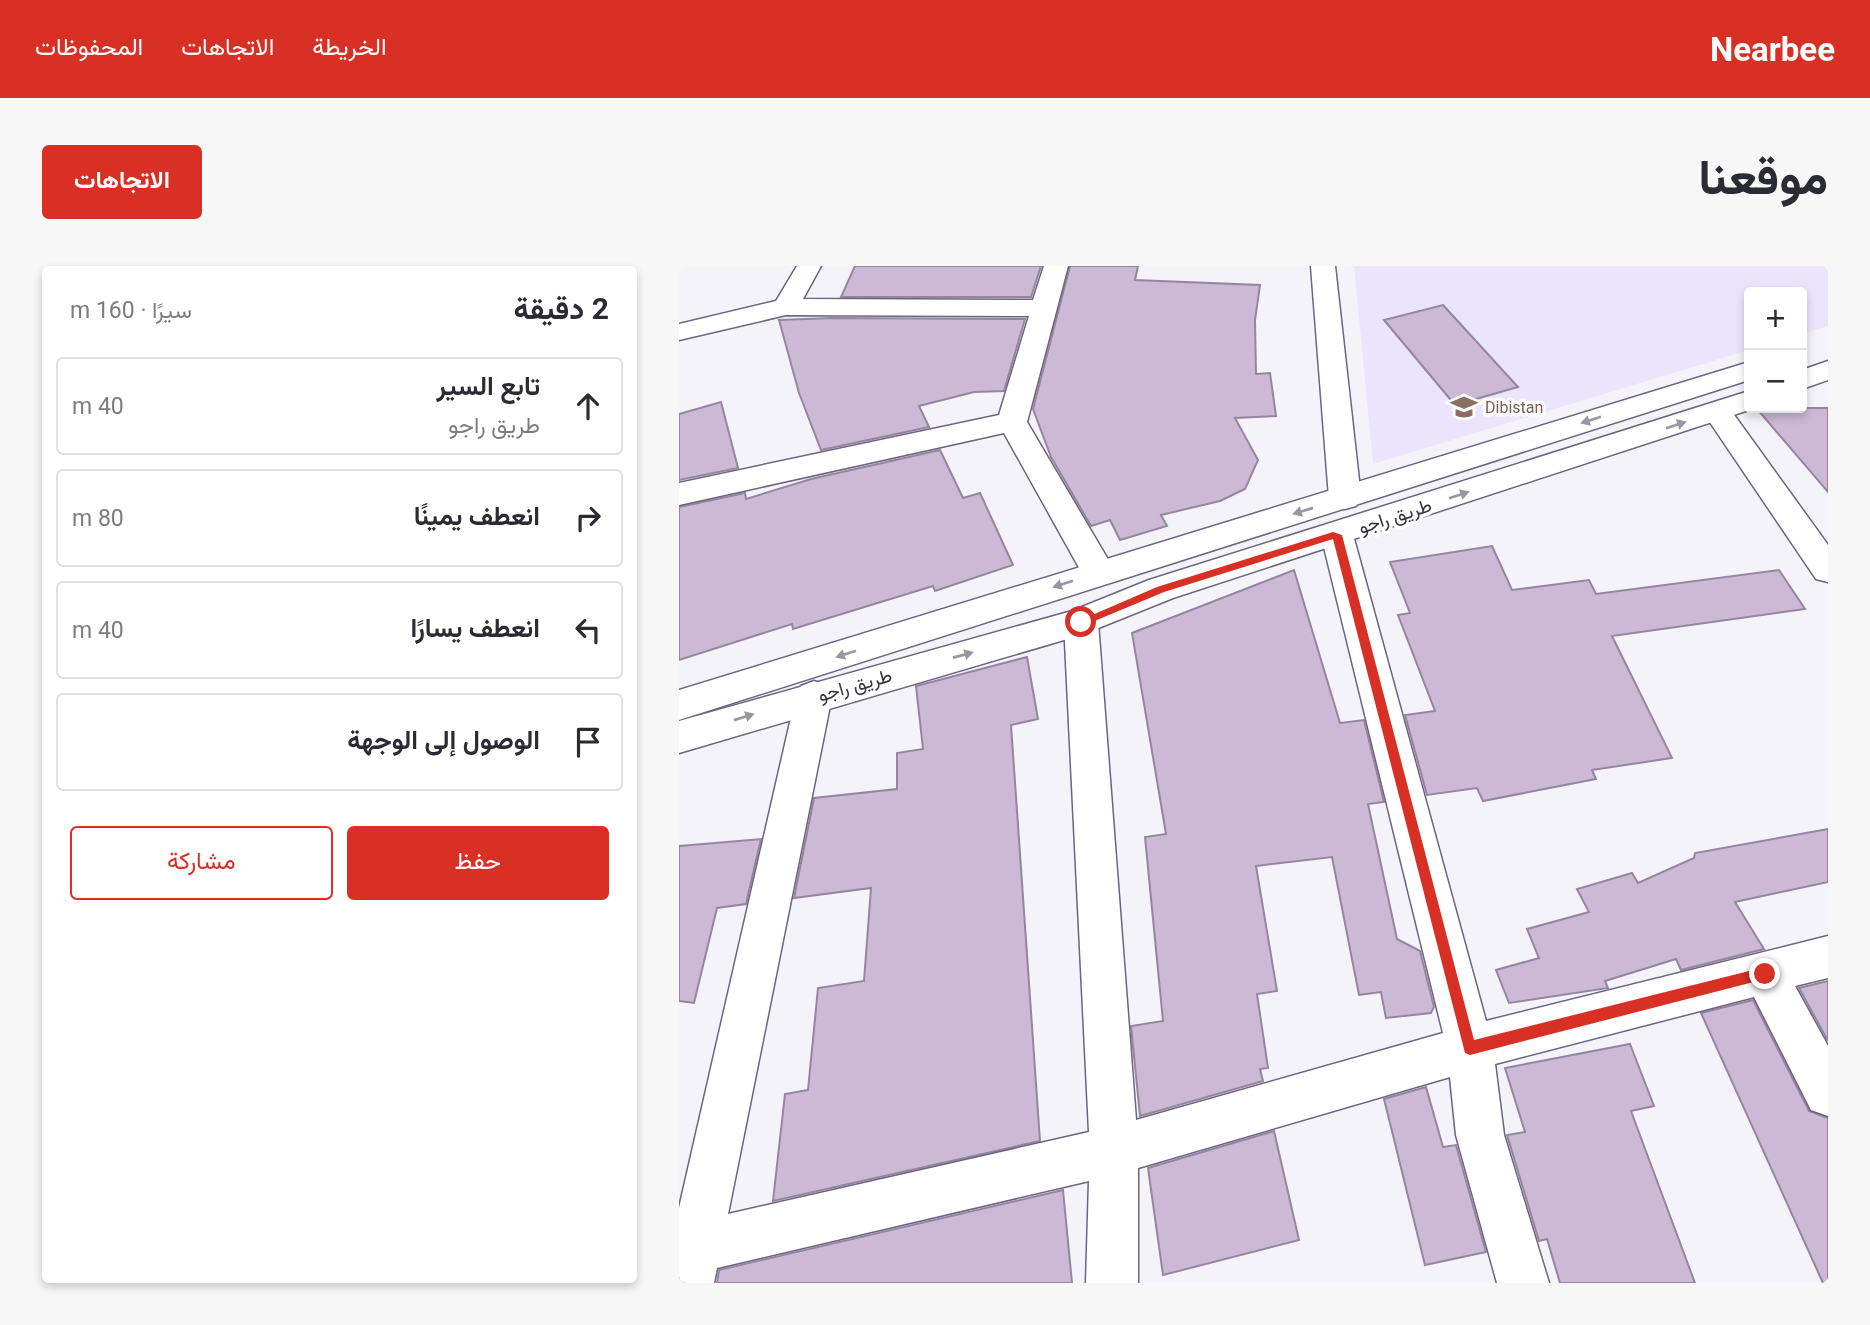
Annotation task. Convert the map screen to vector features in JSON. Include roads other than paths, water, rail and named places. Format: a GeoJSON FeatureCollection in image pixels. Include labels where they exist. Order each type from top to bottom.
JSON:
{"type":"FeatureCollection","features":[{"type":"Feature","properties":{"kind":"street"},"geometry":{"type":"LineString","coordinates":[[786,307],[809,266]]}},
{"type":"Feature","properties":{"kind":"street"},"geometry":{"type":"LineString","coordinates":[[1056,266],[1012,422],[1099,573]]}},
{"type":"Feature","properties":{"kind":"street"},"geometry":{"type":"LineString","coordinates":[[1323,266],[1341,517],[1470,1048],[1480,1135],[1523,1283]]}},
{"type":"Feature","properties":{"kind":"street"},"geometry":{"type":"LineString","coordinates":[[679,332],[786,307],[1045,308]]}},
{"type":"Feature","properties":{"kind":"street"},"geometry":{"type":"LineString","coordinates":[[1807,353],[1828,346]]}},
{"type":"Feature","properties":{"kind":"street"},"geometry":{"type":"LineString","coordinates":[[1807,378],[1828,370]]}},
{"type":"Feature","properties":{"kind":"street","name":"طريق راجو"},"geometry":{"type":"LineString","coordinates":[[679,737],[814,696],[1081,622],[1341,517],[1744,373]]}},
{"type":"Feature","properties":{"kind":"street","name":"طريق راجو"},"geometry":{"type":"LineString","coordinates":[[679,705],[1099,573],[1341,517],[1717,412],[1744,402]]}},
{"type":"Feature","properties":{"kind":"street"},"geometry":{"type":"LineString","coordinates":[[1717,412],[1828,570]]}},
{"type":"Feature","properties":{"kind":"street"},"geometry":{"type":"LineString","coordinates":[[679,494],[1012,422]]}},
{"type":"Feature","properties":{"kind":"street"},"geometry":{"type":"LineString","coordinates":[[1081,622],[1114,1150],[1112,1283]]}},
{"type":"Feature","properties":{"kind":"street"},"geometry":{"type":"LineString","coordinates":[[814,696],[687,1260],[1114,1150],[1470,1048],[1828,957]]}},
{"type":"Feature","properties":{"kind":"street"},"geometry":{"type":"LineString","coordinates":[[1765,974],[1828,1094]]}},
{"type":"Feature","properties":{"kind":"place","name":"Dibistan"},"geometry":{"type":"Point","coordinates":[1464,407]}}]}
